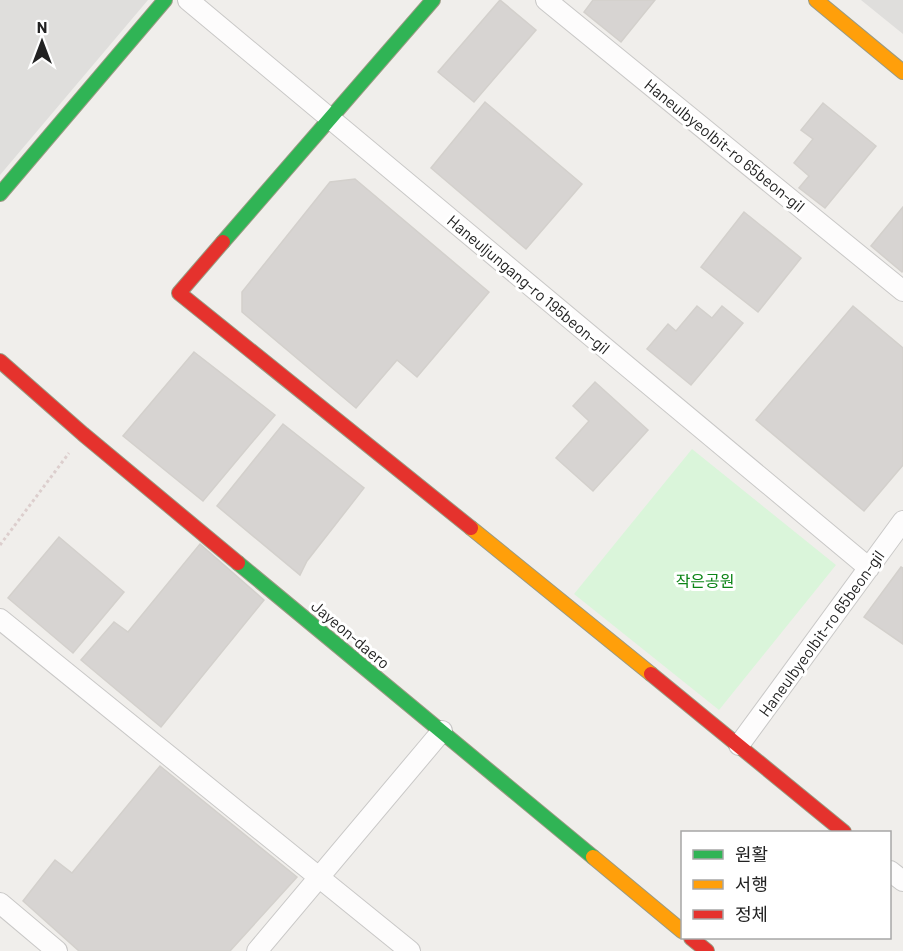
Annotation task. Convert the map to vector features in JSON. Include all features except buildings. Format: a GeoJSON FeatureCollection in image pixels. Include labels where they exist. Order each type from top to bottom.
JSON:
{"type":"FeatureCollection","features":[{"type":"Feature","properties":{"kind":"street"},"geometry":{"type":"LineString","coordinates":[[0,194],[165,0]]}},
{"type":"Feature","properties":{"kind":"street","name":"Haneuljungang-ro 195beon-gil"},"geometry":{"type":"LineString","coordinates":[[188,0],[869,568]]}},
{"type":"Feature","properties":{"kind":"street"},"geometry":{"type":"LineString","coordinates":[[433,0],[179,293],[843,831]]}},
{"type":"Feature","properties":{"kind":"street","name":"Haneulbyeolbit-ro 65beon-gil"},"geometry":{"type":"LineString","coordinates":[[546,0],[903,291]]}},
{"type":"Feature","properties":{"kind":"street"},"geometry":{"type":"LineString","coordinates":[[816,0],[903,72]]}},
{"type":"Feature","properties":{"kind":"street","name":"Jayeon-daero"},"geometry":{"type":"LineString","coordinates":[[0,361],[83,434],[681,930]]}},
{"type":"Feature","properties":{"kind":"street","name":"Haneulbyeolbit-ro 65beon-gil"},"geometry":{"type":"LineString","coordinates":[[739,745],[903,521]]}},
{"type":"Feature","properties":{"kind":"street"},"geometry":{"type":"LineString","coordinates":[[0,619],[410,951]]}},
{"type":"Feature","properties":{"kind":"street"},"geometry":{"type":"LineString","coordinates":[[257,951],[442,731]]}},
{"type":"Feature","properties":{"kind":"street"},"geometry":{"type":"LineString","coordinates":[[891,872],[903,881]]}},
{"type":"Feature","properties":{"kind":"street"},"geometry":{"type":"LineString","coordinates":[[0,903],[57,951]]}},
{"type":"Feature","properties":{"kind":"street"},"geometry":{"type":"LineString","coordinates":[[692,939],[707,951]]}},
{"type":"Feature","properties":{"kind":"path"},"geometry":{"type":"LineString","coordinates":[[0,545],[83,434]]}},
{"type":"Feature","properties":{"kind":"shaded area"},"geometry":{"type":"Polygon","coordinates":[[[0,0],[148,0],[0,175],[0,0]]]}},
{"type":"Feature","properties":{"kind":"shaded area"},"geometry":{"type":"Polygon","coordinates":[[[861,0],[903,0],[903,34],[861,0]]]}},
{"type":"Feature","properties":{"kind":"green space","name":"작은공원"},"geometry":{"type":"Polygon","coordinates":[[[692,449],[836,565],[719,710],[574,594],[692,449]]]}},
{"type":"Feature","properties":{"kind":"traffic: fast"},"geometry":{"type":"LineString","coordinates":[[0,194],[165,0]]}},
{"type":"Feature","properties":{"kind":"traffic: fast"},"geometry":{"type":"LineString","coordinates":[[223,242],[433,0]]}},
{"type":"Feature","properties":{"kind":"traffic: fast"},"geometry":{"type":"LineString","coordinates":[[238,563],[593,857]]}},
{"type":"Feature","properties":{"kind":"traffic: slow"},"geometry":{"type":"LineString","coordinates":[[816,0],[903,72]]}},
{"type":"Feature","properties":{"kind":"traffic: slow"},"geometry":{"type":"LineString","coordinates":[[471,528],[651,674]]}},
{"type":"Feature","properties":{"kind":"traffic: slow"},"geometry":{"type":"LineString","coordinates":[[593,857],[681,930]]}},
{"type":"Feature","properties":{"kind":"traffic: jam"},"geometry":{"type":"LineString","coordinates":[[223,242],[179,293],[471,528]]}},
{"type":"Feature","properties":{"kind":"traffic: jam"},"geometry":{"type":"LineString","coordinates":[[0,361],[83,434],[238,563]]}},
{"type":"Feature","properties":{"kind":"traffic: jam"},"geometry":{"type":"LineString","coordinates":[[651,674],[843,831]]}},
{"type":"Feature","properties":{"kind":"traffic: jam"},"geometry":{"type":"LineString","coordinates":[[692,939],[707,951]]}}]}
